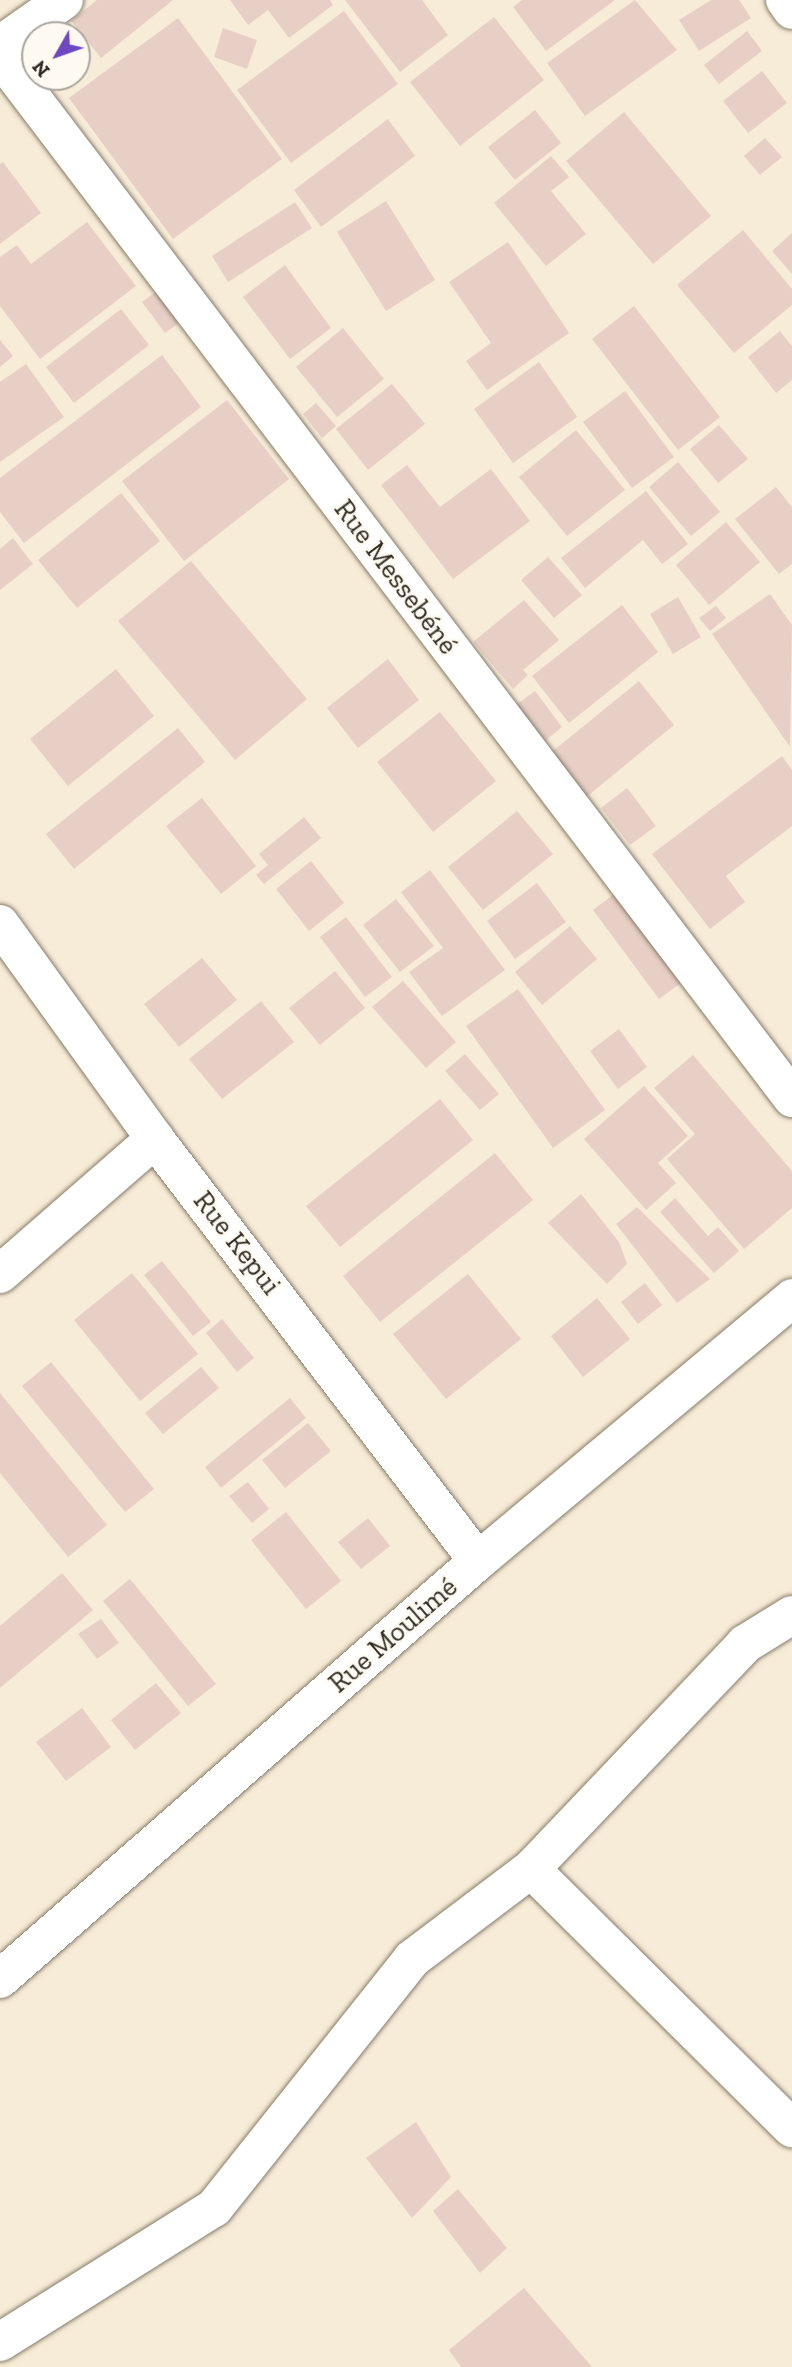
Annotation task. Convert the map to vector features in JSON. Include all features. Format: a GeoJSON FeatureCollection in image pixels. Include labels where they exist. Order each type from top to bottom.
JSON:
{"type":"FeatureCollection","features":[{"type":"Feature","properties":{"kind":"street"},"geometry":{"type":"LineString","coordinates":[[0,45],[64,0]]}},
{"type":"Feature","properties":{"kind":"street"},"geometry":{"type":"LineString","coordinates":[[785,0],[792,10]]}},
{"type":"Feature","properties":{"kind":"street","name":"Rue Messebéné"},"geometry":{"type":"LineString","coordinates":[[0,56],[792,1098]]}},
{"type":"Feature","properties":{"kind":"street","name":"Rue Kepui"},"geometry":{"type":"LineString","coordinates":[[0,924],[155,1139],[478,1561]]}},
{"type":"Feature","properties":{"kind":"street"},"geometry":{"type":"LineString","coordinates":[[0,1274],[155,1139]]}},
{"type":"Feature","properties":{"kind":"street","name":"Rue Moulimé"},"geometry":{"type":"LineString","coordinates":[[0,1979],[478,1561],[792,1298]]}},
{"type":"Feature","properties":{"kind":"street"},"geometry":{"type":"LineString","coordinates":[[0,2342],[214,2208],[412,1959],[531,1869],[746,1644],[792,1615]]}},
{"type":"Feature","properties":{"kind":"street"},"geometry":{"type":"LineString","coordinates":[[531,1869],[792,2129]]}},
{"type":"Feature","properties":{"kind":"building"},"geometry":{"type":"Polygon","coordinates":[[[97,0],[173,0],[101,58],[91,46],[91,21],[71,21],[97,0]]]}},
{"type":"Feature","properties":{"kind":"building"},"geometry":{"type":"Polygon","coordinates":[[[230,0],[330,0],[333,5],[289,38],[268,10],[248,25],[230,0]]]}},
{"type":"Feature","properties":{"kind":"building"},"geometry":{"type":"Polygon","coordinates":[[[345,0],[422,0],[448,35],[400,72],[345,0]]]}},
{"type":"Feature","properties":{"kind":"building"},"geometry":{"type":"Polygon","coordinates":[[[522,0],[615,0],[546,51],[513,7],[522,0]]]}},
{"type":"Feature","properties":{"kind":"building"},"geometry":{"type":"Polygon","coordinates":[[[635,0],[677,50],[585,116],[547,63],[635,0]]]}},
{"type":"Feature","properties":{"kind":"building"},"geometry":{"type":"Polygon","coordinates":[[[711,0],[739,0],[751,18],[699,51],[679,20],[711,0]]]}},
{"type":"Feature","properties":{"kind":"building"},"geometry":{"type":"Polygon","coordinates":[[[344,11],[398,84],[291,163],[237,90],[344,11]]]}},
{"type":"Feature","properties":{"kind":"building"},"geometry":{"type":"Polygon","coordinates":[[[494,17],[544,80],[460,146],[410,82],[494,17]]]}},
{"type":"Feature","properties":{"kind":"building"},"geometry":{"type":"Polygon","coordinates":[[[178,18],[282,159],[173,239],[69,98],[79,91],[91,91],[91,82],[178,18]]]}},
{"type":"Feature","properties":{"kind":"building"},"geometry":{"type":"Polygon","coordinates":[[[223,28],[257,40],[247,69],[214,57],[223,28]]]}},
{"type":"Feature","properties":{"kind":"building"},"geometry":{"type":"Polygon","coordinates":[[[747,31],[762,51],[719,84],[704,65],[747,31]]]}},
{"type":"Feature","properties":{"kind":"building"},"geometry":{"type":"Polygon","coordinates":[[[762,71],[787,103],[748,133],[723,101],[762,71]]]}},
{"type":"Feature","properties":{"kind":"building"},"geometry":{"type":"Polygon","coordinates":[[[535,110],[561,143],[515,180],[488,147],[535,110]]]}},
{"type":"Feature","properties":{"kind":"building"},"geometry":{"type":"Polygon","coordinates":[[[624,112],[711,216],[653,264],[566,161],[624,112]]]}},
{"type":"Feature","properties":{"kind":"building"},"geometry":{"type":"Polygon","coordinates":[[[388,119],[415,156],[321,227],[294,190],[388,119]]]}},
{"type":"Feature","properties":{"kind":"building"},"geometry":{"type":"Polygon","coordinates":[[[765,138],[782,157],[760,175],[744,156],[765,138]]]}},
{"type":"Feature","properties":{"kind":"building"},"geometry":{"type":"Polygon","coordinates":[[[551,156],[569,177],[551,191],[586,234],[546,266],[494,203],[551,156]]]}},
{"type":"Feature","properties":{"kind":"building"},"geometry":{"type":"Polygon","coordinates":[[[3,162],[41,213],[0,244],[0,164],[3,162]]]}},
{"type":"Feature","properties":{"kind":"building"},"geometry":{"type":"Polygon","coordinates":[[[386,201],[435,280],[386,311],[337,232],[386,201]]]}},
{"type":"Feature","properties":{"kind":"building"},"geometry":{"type":"Polygon","coordinates":[[[295,202],[312,228],[228,282],[212,256],[295,202]]]}},
{"type":"Feature","properties":{"kind":"building"},"geometry":{"type":"Polygon","coordinates":[[[87,222],[136,286],[40,359],[0,306],[0,257],[17,245],[31,264],[87,222]]]}},
{"type":"Feature","properties":{"kind":"building"},"geometry":{"type":"Polygon","coordinates":[[[743,230],[792,289],[792,305],[734,353],[677,285],[743,230]]]}},
{"type":"Feature","properties":{"kind":"building"},"geometry":{"type":"Polygon","coordinates":[[[792,233],[792,274],[772,251],[792,233]]]}},
{"type":"Feature","properties":{"kind":"building"},"geometry":{"type":"Polygon","coordinates":[[[508,242],[569,333],[487,390],[466,361],[491,343],[449,282],[508,242]]]}},
{"type":"Feature","properties":{"kind":"building"},"geometry":{"type":"Polygon","coordinates":[[[285,265],[331,328],[290,359],[243,297],[285,265]]]}},
{"type":"Feature","properties":{"kind":"building"},"geometry":{"type":"Polygon","coordinates":[[[160,289],[183,320],[165,333],[142,302],[160,289]]]}},
{"type":"Feature","properties":{"kind":"building"},"geometry":{"type":"Polygon","coordinates":[[[634,306],[720,417],[678,450],[592,339],[634,306]]]}},
{"type":"Feature","properties":{"kind":"building"},"geometry":{"type":"Polygon","coordinates":[[[121,309],[149,345],[74,403],[46,367],[121,309]]]}},
{"type":"Feature","properties":{"kind":"building"},"geometry":{"type":"Polygon","coordinates":[[[343,328],[384,379],[337,417],[296,367],[343,328]]]}},
{"type":"Feature","properties":{"kind":"building"},"geometry":{"type":"Polygon","coordinates":[[[780,331],[792,346],[792,380],[776,393],[748,357],[780,331]]]}},
{"type":"Feature","properties":{"kind":"building"},"geometry":{"type":"Polygon","coordinates":[[[0,340],[13,356],[0,367],[0,340]]]}},
{"type":"Feature","properties":{"kind":"building"},"geometry":{"type":"Polygon","coordinates":[[[162,355],[201,407],[24,543],[0,512],[0,478],[162,355]]]}},
{"type":"Feature","properties":{"kind":"building"},"geometry":{"type":"Polygon","coordinates":[[[539,362],[577,417],[513,463],[474,409],[539,362]]]}},
{"type":"Feature","properties":{"kind":"building"},"geometry":{"type":"Polygon","coordinates":[[[26,364],[64,417],[0,462],[0,382],[26,364]]]}},
{"type":"Feature","properties":{"kind":"building"},"geometry":{"type":"Polygon","coordinates":[[[392,384],[425,424],[368,470],[336,429],[392,384]]]}},
{"type":"Feature","properties":{"kind":"building"},"geometry":{"type":"Polygon","coordinates":[[[625,391],[674,457],[632,488],[583,422],[625,391]]]}},
{"type":"Feature","properties":{"kind":"building"},"geometry":{"type":"Polygon","coordinates":[[[227,400],[289,479],[184,561],[122,481],[227,400]]]}},
{"type":"Feature","properties":{"kind":"building"},"geometry":{"type":"Polygon","coordinates":[[[316,403],[336,426],[322,438],[303,414],[316,403]]]}},
{"type":"Feature","properties":{"kind":"building"},"geometry":{"type":"Polygon","coordinates":[[[719,425],[748,459],[718,483],[690,449],[719,425]]]}},
{"type":"Feature","properties":{"kind":"building"},"geometry":{"type":"Polygon","coordinates":[[[576,430],[625,490],[567,536],[519,477],[576,430]]]}},
{"type":"Feature","properties":{"kind":"building"},"geometry":{"type":"Polygon","coordinates":[[[678,462],[720,512],[691,536],[649,487],[678,462]]]}},
{"type":"Feature","properties":{"kind":"building"},"geometry":{"type":"Polygon","coordinates":[[[407,465],[440,507],[491,469],[530,521],[453,579],[381,485],[407,465]]]}},
{"type":"Feature","properties":{"kind":"building"},"geometry":{"type":"Polygon","coordinates":[[[776,487],[792,507],[792,564],[779,574],[735,519],[776,487]]]}},
{"type":"Feature","properties":{"kind":"building"},"geometry":{"type":"Polygon","coordinates":[[[646,491],[688,544],[662,564],[643,540],[585,588],[561,558],[646,491]]]}},
{"type":"Feature","properties":{"kind":"building"},"geometry":{"type":"Polygon","coordinates":[[[121,493],[160,541],[77,608],[38,560],[121,493]]]}},
{"type":"Feature","properties":{"kind":"building"},"geometry":{"type":"Polygon","coordinates":[[[726,522],[760,562],[709,605],[676,565],[726,522]]]}},
{"type":"Feature","properties":{"kind":"building"},"geometry":{"type":"Polygon","coordinates":[[[13,538],[33,564],[0,590],[0,549],[13,538]]]}},
{"type":"Feature","properties":{"kind":"building"},"geometry":{"type":"Polygon","coordinates":[[[548,557],[582,595],[554,618],[521,580],[548,557]]]}},
{"type":"Feature","properties":{"kind":"building"},"geometry":{"type":"Polygon","coordinates":[[[191,561],[307,699],[235,760],[118,621],[191,561]]]}},
{"type":"Feature","properties":{"kind":"building"},"geometry":{"type":"Polygon","coordinates":[[[770,594],[792,625],[790,747],[712,634],[770,594]]]}},
{"type":"Feature","properties":{"kind":"building"},"geometry":{"type":"Polygon","coordinates":[[[678,597],[701,637],[673,654],[650,614],[678,597]]]}},
{"type":"Feature","properties":{"kind":"building"},"geometry":{"type":"Polygon","coordinates":[[[524,600],[559,640],[523,670],[528,675],[513,689],[473,642],[524,600]]]}},
{"type":"Feature","properties":{"kind":"building"},"geometry":{"type":"Polygon","coordinates":[[[622,605],[658,652],[569,723],[532,676],[622,605]]]}},
{"type":"Feature","properties":{"kind":"building"},"geometry":{"type":"Polygon","coordinates":[[[716,606],[726,618],[710,631],[699,618],[716,606]]]}},
{"type":"Feature","properties":{"kind":"building"},"geometry":{"type":"Polygon","coordinates":[[[388,659],[419,700],[358,748],[327,708],[388,659]]]}},
{"type":"Feature","properties":{"kind":"building"},"geometry":{"type":"Polygon","coordinates":[[[116,669],[154,716],[68,786],[30,739],[116,669]]]}},
{"type":"Feature","properties":{"kind":"building"},"geometry":{"type":"Polygon","coordinates":[[[639,681],[674,725],[584,799],[548,755],[639,681]]]}},
{"type":"Feature","properties":{"kind":"building"},"geometry":{"type":"Polygon","coordinates":[[[535,691],[562,727],[544,742],[516,705],[535,691]]]}},
{"type":"Feature","properties":{"kind":"building"},"geometry":{"type":"Polygon","coordinates":[[[440,712],[496,781],[433,832],[377,762],[440,712]]]}},
{"type":"Feature","properties":{"kind":"building"},"geometry":{"type":"Polygon","coordinates":[[[178,728],[205,762],[74,869],[46,834],[178,728]]]}},
{"type":"Feature","properties":{"kind":"building"},"geometry":{"type":"Polygon","coordinates":[[[782,756],[792,770],[792,826],[726,876],[745,902],[710,929],[652,854],[782,756]]]}},
{"type":"Feature","properties":{"kind":"building"},"geometry":{"type":"Polygon","coordinates":[[[627,788],[656,826],[630,845],[601,808],[627,788]]]}},
{"type":"Feature","properties":{"kind":"building"},"geometry":{"type":"Polygon","coordinates":[[[202,798],[256,866],[221,894],[166,826],[202,798]]]}},
{"type":"Feature","properties":{"kind":"building"},"geometry":{"type":"Polygon","coordinates":[[[517,811],[553,854],[483,910],[448,867],[517,811]]]}},
{"type":"Feature","properties":{"kind":"building"},"geometry":{"type":"Polygon","coordinates":[[[304,817],[321,838],[264,884],[256,875],[268,865],[259,854],[304,817]]]}},
{"type":"Feature","properties":{"kind":"building"},"geometry":{"type":"Polygon","coordinates":[[[311,861],[344,903],[309,931],[276,889],[311,861]]]}},
{"type":"Feature","properties":{"kind":"building"},"geometry":{"type":"Polygon","coordinates":[[[430,870],[505,970],[442,1016],[409,972],[443,948],[401,892],[430,870]]]}},
{"type":"Feature","properties":{"kind":"building"},"geometry":{"type":"Polygon","coordinates":[[[537,883],[566,922],[515,959],[487,921],[537,883]]]}},
{"type":"Feature","properties":{"kind":"building"},"geometry":{"type":"Polygon","coordinates":[[[618,891],[685,980],[659,999],[593,910],[618,891]]]}},
{"type":"Feature","properties":{"kind":"building"},"geometry":{"type":"Polygon","coordinates":[[[396,899],[434,946],[400,972],[363,925],[396,899]]]}},
{"type":"Feature","properties":{"kind":"building"},"geometry":{"type":"Polygon","coordinates":[[[346,917],[392,977],[365,997],[320,937],[346,917]]]}},
{"type":"Feature","properties":{"kind":"building"},"geometry":{"type":"Polygon","coordinates":[[[570,926],[597,959],[542,1005],[515,972],[570,926]]]}},
{"type":"Feature","properties":{"kind":"building"},"geometry":{"type":"Polygon","coordinates":[[[202,958],[237,1000],[179,1047],[144,1004],[202,958]]]}},
{"type":"Feature","properties":{"kind":"building"},"geometry":{"type":"Polygon","coordinates":[[[335,971],[365,1008],[320,1045],[289,1008],[335,971]]]}},
{"type":"Feature","properties":{"kind":"building"},"geometry":{"type":"Polygon","coordinates":[[[403,981],[456,1042],[426,1068],[372,1007],[403,981]]]}},
{"type":"Feature","properties":{"kind":"building"},"geometry":{"type":"Polygon","coordinates":[[[518,989],[605,1110],[553,1148],[466,1026],[518,989]]]}},
{"type":"Feature","properties":{"kind":"building"},"geometry":{"type":"Polygon","coordinates":[[[261,1001],[294,1042],[222,1099],[189,1059],[261,1001]]]}},
{"type":"Feature","properties":{"kind":"building"},"geometry":{"type":"Polygon","coordinates":[[[619,1029],[647,1067],[618,1089],[590,1051],[619,1029]]]}},
{"type":"Feature","properties":{"kind":"building"},"geometry":{"type":"Polygon","coordinates":[[[465,1054],[499,1094],[480,1110],[445,1071],[465,1054]]]}},
{"type":"Feature","properties":{"kind":"building"},"geometry":{"type":"Polygon","coordinates":[[[693,1055],[792,1171],[792,1208],[744,1249],[667,1159],[695,1134],[654,1088],[693,1055]]]}},
{"type":"Feature","properties":{"kind":"building"},"geometry":{"type":"Polygon","coordinates":[[[644,1086],[688,1136],[658,1163],[676,1183],[646,1210],[584,1139],[644,1086]]]}},
{"type":"Feature","properties":{"kind":"building"},"geometry":{"type":"Polygon","coordinates":[[[440,1099],[473,1140],[340,1247],[306,1206],[440,1099]]]}},
{"type":"Feature","properties":{"kind":"building"},"geometry":{"type":"Polygon","coordinates":[[[495,1153],[533,1200],[380,1322],[343,1276],[495,1153]]]}},
{"type":"Feature","properties":{"kind":"building"},"geometry":{"type":"Polygon","coordinates":[[[581,1194],[619,1242],[627,1264],[607,1284],[548,1223],[581,1194]]]}},
{"type":"Feature","properties":{"kind":"building"},"geometry":{"type":"Polygon","coordinates":[[[675,1198],[708,1236],[718,1227],[739,1251],[714,1273],[660,1212],[675,1198]]]}},
{"type":"Feature","properties":{"kind":"building"},"geometry":{"type":"Polygon","coordinates":[[[637,1207],[710,1279],[677,1303],[616,1224],[637,1207]]]}},
{"type":"Feature","properties":{"kind":"building"},"geometry":{"type":"Polygon","coordinates":[[[162,1261],[211,1322],[193,1336],[144,1275],[162,1261]]]}},
{"type":"Feature","properties":{"kind":"building"},"geometry":{"type":"Polygon","coordinates":[[[132,1273],[198,1354],[140,1401],[74,1320],[132,1273]]]}},
{"type":"Feature","properties":{"kind":"building"},"geometry":{"type":"Polygon","coordinates":[[[468,1274],[521,1339],[446,1399],[393,1334],[468,1274]]]}},
{"type":"Feature","properties":{"kind":"building"},"geometry":{"type":"Polygon","coordinates":[[[645,1283],[662,1305],[638,1324],[621,1302],[645,1283]]]}},
{"type":"Feature","properties":{"kind":"building"},"geometry":{"type":"Polygon","coordinates":[[[597,1298],[630,1339],[583,1377],[551,1336],[597,1298]]]}},
{"type":"Feature","properties":{"kind":"building"},"geometry":{"type":"Polygon","coordinates":[[[222,1319],[254,1358],[237,1372],[206,1333],[222,1319]]]}},
{"type":"Feature","properties":{"kind":"building"},"geometry":{"type":"Polygon","coordinates":[[[51,1362],[154,1489],[125,1512],[22,1386],[51,1362]]]}},
{"type":"Feature","properties":{"kind":"building"},"geometry":{"type":"Polygon","coordinates":[[[201,1367],[219,1388],[163,1434],[145,1413],[201,1367]]]}},
{"type":"Feature","properties":{"kind":"building"},"geometry":{"type":"Polygon","coordinates":[[[0,1393],[107,1525],[68,1557],[0,1473],[0,1393]]]}},
{"type":"Feature","properties":{"kind":"building"},"geometry":{"type":"Polygon","coordinates":[[[290,1398],[306,1418],[221,1488],[205,1467],[290,1398]]]}},
{"type":"Feature","properties":{"kind":"building"},"geometry":{"type":"Polygon","coordinates":[[[308,1423],[331,1451],[285,1488],[262,1460],[308,1423]]]}},
{"type":"Feature","properties":{"kind":"building"},"geometry":{"type":"Polygon","coordinates":[[[248,1482],[269,1509],[252,1523],[229,1496],[248,1482]]]}},
{"type":"Feature","properties":{"kind":"building"},"geometry":{"type":"Polygon","coordinates":[[[286,1512],[341,1581],[306,1609],[251,1540],[286,1512]]]}},
{"type":"Feature","properties":{"kind":"building"},"geometry":{"type":"Polygon","coordinates":[[[368,1518],[390,1546],[361,1569],[338,1542],[368,1518]]]}},
{"type":"Feature","properties":{"kind":"building"},"geometry":{"type":"Polygon","coordinates":[[[62,1573],[93,1610],[0,1688],[0,1626],[62,1573]]]}},
{"type":"Feature","properties":{"kind":"building"},"geometry":{"type":"Polygon","coordinates":[[[130,1579],[216,1684],[188,1706],[103,1601],[130,1579]]]}},
{"type":"Feature","properties":{"kind":"building"},"geometry":{"type":"Polygon","coordinates":[[[101,1619],[119,1643],[97,1659],[78,1634],[101,1619]]]}},
{"type":"Feature","properties":{"kind":"building"},"geometry":{"type":"Polygon","coordinates":[[[156,1683],[181,1713],[135,1750],[111,1720],[156,1683]]]}},
{"type":"Feature","properties":{"kind":"building"},"geometry":{"type":"Polygon","coordinates":[[[82,1708],[111,1747],[66,1781],[36,1742],[82,1708]]]}},
{"type":"Feature","properties":{"kind":"building"},"geometry":{"type":"Polygon","coordinates":[[[416,2122],[451,2177],[412,2218],[366,2158],[416,2122]]]}},
{"type":"Feature","properties":{"kind":"building"},"geometry":{"type":"Polygon","coordinates":[[[458,2189],[507,2248],[480,2273],[433,2211],[458,2189]]]}},
{"type":"Feature","properties":{"kind":"building"},"geometry":{"type":"Polygon","coordinates":[[[524,2288],[592,2367],[461,2367],[449,2350],[524,2288]]]}}]}
